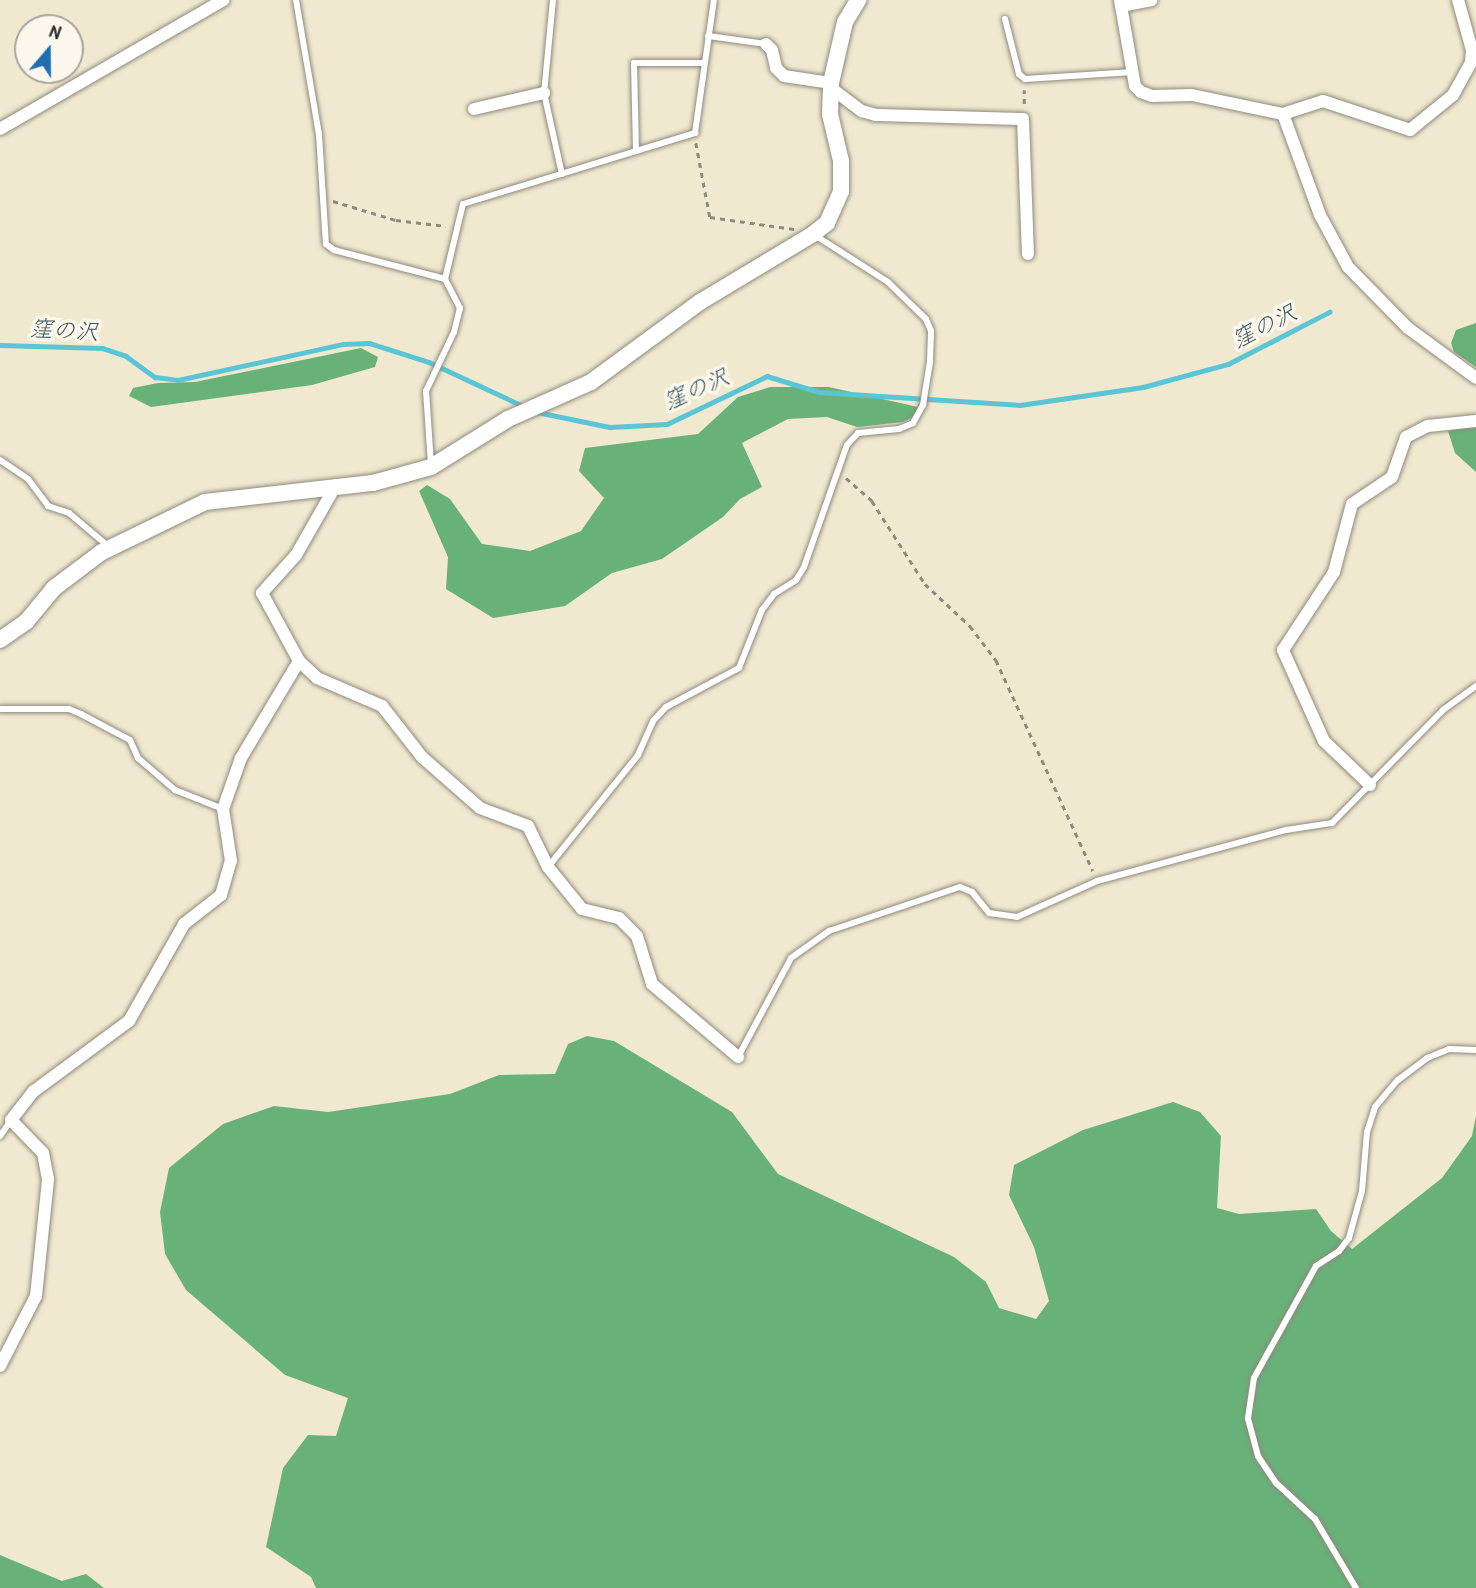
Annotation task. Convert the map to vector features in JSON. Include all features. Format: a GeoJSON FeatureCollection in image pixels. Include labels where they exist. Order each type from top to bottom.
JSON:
{"type":"FeatureCollection","features":[{"type":"Feature","properties":{"kind":"street"},"geometry":{"type":"LineString","coordinates":[[0,129],[223,0]]}},
{"type":"Feature","properties":{"kind":"street"},"geometry":{"type":"LineString","coordinates":[[0,640],[26,622],[54,588],[109,548],[205,502],[373,483],[431,467],[508,419],[591,382],[700,302],[813,234],[827,223],[841,191],[831,85],[845,22],[858,0]]}},
{"type":"Feature","properties":{"kind":"street"},"geometry":{"type":"LineString","coordinates":[[1151,0],[1121,3],[1135,86],[1152,96],[1192,95],[1283,114],[1323,101],[1410,130],[1453,95],[1474,60],[1458,0]]}},
{"type":"Feature","properties":{"kind":"street"},"geometry":{"type":"LineString","coordinates":[[766,44],[785,76],[831,85],[862,111],[876,115],[1023,119],[1028,254]]}},
{"type":"Feature","properties":{"kind":"street"},"geometry":{"type":"LineString","coordinates":[[474,109],[544,93]]}},
{"type":"Feature","properties":{"kind":"street"},"geometry":{"type":"LineString","coordinates":[[1283,114],[1320,215],[1348,267],[1408,328],[1476,378]]}},
{"type":"Feature","properties":{"kind":"street"},"geometry":{"type":"LineString","coordinates":[[1370,785],[1324,741],[1283,650],[1334,572],[1352,504],[1392,477],[1406,437],[1428,426],[1476,421]]}},
{"type":"Feature","properties":{"kind":"street"},"geometry":{"type":"LineString","coordinates":[[337,485],[296,555],[262,593],[299,661],[317,678],[382,706],[422,757],[480,808],[528,826],[548,867],[582,909],[619,918],[637,936],[652,984],[738,1057]]}},
{"type":"Feature","properties":{"kind":"street"},"geometry":{"type":"LineString","coordinates":[[0,1366],[36,1296],[48,1179],[43,1153],[11,1120],[34,1091],[129,1021],[184,924],[221,895],[231,861],[223,809],[247,747],[299,661]]}},
{"type":"Feature","properties":{"kind":"lane"},"geometry":{"type":"LineString","coordinates":[[296,0],[319,134],[323,233],[334,250],[445,279]]}},
{"type":"Feature","properties":{"kind":"lane"},"geometry":{"type":"LineString","coordinates":[[553,0],[544,93],[562,174]]}},
{"type":"Feature","properties":{"kind":"lane"},"geometry":{"type":"LineString","coordinates":[[431,467],[425,401],[460,318],[445,279],[460,227],[463,204],[695,133],[714,0]]}},
{"type":"Feature","properties":{"kind":"lane"},"geometry":{"type":"LineString","coordinates":[[1005,19],[1019,74],[1025,79],[1133,72]]}},
{"type":"Feature","properties":{"kind":"lane"},"geometry":{"type":"LineString","coordinates":[[708,36],[766,44]]}},
{"type":"Feature","properties":{"kind":"lane"},"geometry":{"type":"LineString","coordinates":[[636,151],[634,63],[704,63]]}},
{"type":"Feature","properties":{"kind":"lane"},"geometry":{"type":"LineString","coordinates":[[548,867],[638,755],[653,721],[666,707],[739,668],[762,610],[774,594],[796,580],[804,567],[836,469],[858,433],[913,423],[923,405],[928,385],[931,331],[926,319],[888,282],[813,234]]}},
{"type":"Feature","properties":{"kind":"lane"},"geometry":{"type":"LineString","coordinates":[[0,460],[28,480],[42,501],[69,513],[109,548]]}},
{"type":"Feature","properties":{"kind":"lane"},"geometry":{"type":"LineString","coordinates":[[738,1057],[791,958],[829,932],[960,887],[972,892],[989,913],[1017,917],[1097,881],[1286,830],[1332,823],[1443,710],[1476,687]]}},
{"type":"Feature","properties":{"kind":"lane"},"geometry":{"type":"LineString","coordinates":[[0,709],[69,709],[81,714],[130,740],[138,758],[175,790],[223,809]]}},
{"type":"Feature","properties":{"kind":"lane"},"geometry":{"type":"LineString","coordinates":[[1356,1588],[1315,1519],[1276,1483],[1258,1456],[1248,1418],[1254,1378],[1316,1266],[1339,1251],[1349,1238],[1362,1191],[1367,1132],[1375,1107],[1398,1080],[1427,1058],[1449,1049],[1476,1050]]}},
{"type":"Feature","properties":{"kind":"lane"},"geometry":{"type":"LineString","coordinates":[[0,1136],[11,1120]]}},
{"type":"Feature","properties":{"kind":"path"},"geometry":{"type":"LineString","coordinates":[[1023,119],[1025,79]]}},
{"type":"Feature","properties":{"kind":"path"},"geometry":{"type":"LineString","coordinates":[[695,133],[710,217],[751,225],[778,224],[813,234]]}},
{"type":"Feature","properties":{"kind":"path"},"geometry":{"type":"LineString","coordinates":[[321,198],[396,220],[460,227]]}},
{"type":"Feature","properties":{"kind":"path"},"geometry":{"type":"LineString","coordinates":[[836,469],[872,501],[925,584],[970,626],[996,660],[1097,881]]}},
{"type":"Feature","properties":{"kind":"green space"},"geometry":{"type":"Polygon","coordinates":[[[1476,323],[1476,367],[1454,352],[1451,343],[1456,330],[1476,323]]]}},
{"type":"Feature","properties":{"kind":"green space"},"geometry":{"type":"Polygon","coordinates":[[[361,348],[378,357],[375,367],[312,385],[151,407],[129,396],[133,388],[158,383],[195,382],[361,348]]]}},
{"type":"Feature","properties":{"kind":"green space"},"geometry":{"type":"Polygon","coordinates":[[[770,387],[829,387],[918,407],[918,415],[903,422],[857,427],[827,417],[788,419],[742,443],[762,487],[740,499],[723,517],[662,559],[612,573],[565,606],[493,618],[446,589],[448,557],[419,491],[427,485],[450,499],[482,544],[530,551],[581,531],[604,498],[579,471],[585,448],[698,434],[738,397],[770,387]]]}},
{"type":"Feature","properties":{"kind":"green space"},"geometry":{"type":"Polygon","coordinates":[[[1476,425],[1476,472],[1455,453],[1448,431],[1476,425]]]}},
{"type":"Feature","properties":{"kind":"green space"},"geometry":{"type":"Polygon","coordinates":[[[587,1036],[614,1041],[732,1112],[778,1174],[954,1257],[986,1282],[999,1308],[1036,1319],[1049,1301],[1034,1247],[1009,1195],[1014,1165],[1083,1130],[1173,1102],[1200,1112],[1221,1136],[1217,1208],[1239,1214],[1316,1209],[1331,1231],[1352,1249],[1442,1178],[1472,1136],[1476,1116],[1476,1588],[316,1588],[311,1577],[266,1547],[283,1468],[308,1435],[336,1436],[348,1398],[285,1375],[186,1290],[165,1254],[160,1212],[169,1168],[223,1124],[274,1106],[328,1112],[450,1094],[499,1075],[555,1074],[568,1044],[587,1036]]]}},
{"type":"Feature","properties":{"kind":"green space"},"geometry":{"type":"Polygon","coordinates":[[[0,1555],[62,1581],[86,1574],[104,1588],[0,1588],[0,1555]]]}},
{"type":"Feature","properties":{"kind":"waterway","name":"窪の沢"},"geometry":{"type":"LineString","coordinates":[[537,412],[610,427],[667,424],[767,376],[819,392],[1020,405],[1143,387],[1228,364],[1329,312]]}},
{"type":"Feature","properties":{"kind":"waterway","name":"窪の沢"},"geometry":{"type":"LineString","coordinates":[[0,345],[102,348],[126,356],[155,377],[178,380],[343,344],[369,343],[429,362],[523,406]]}}]}
